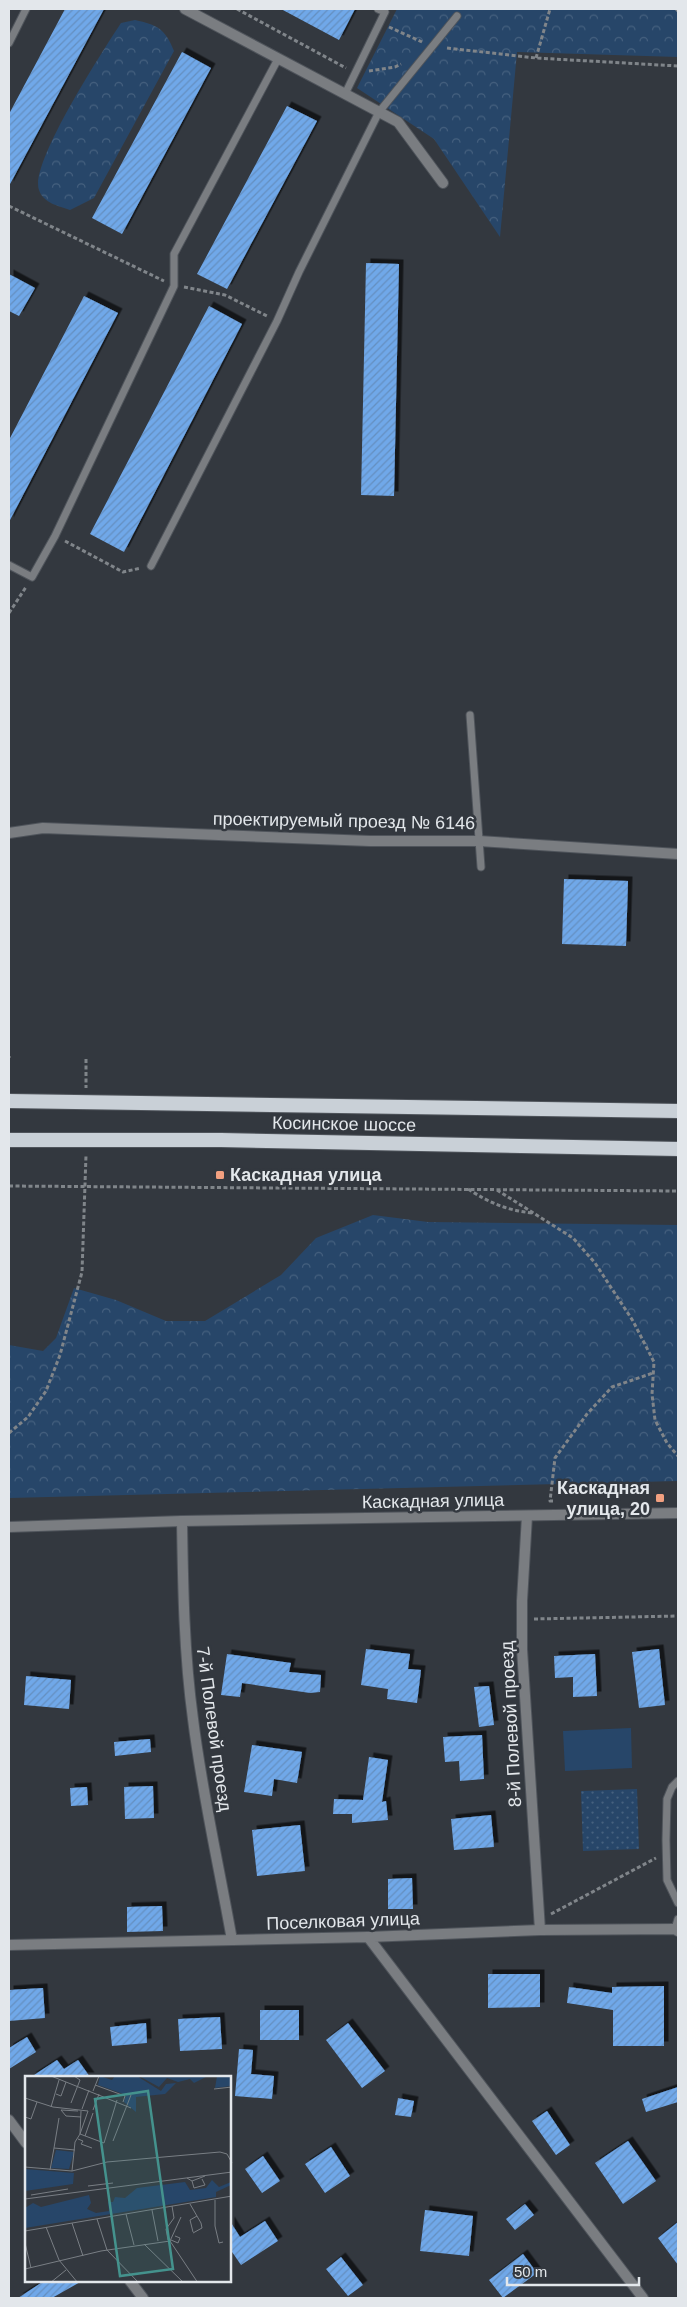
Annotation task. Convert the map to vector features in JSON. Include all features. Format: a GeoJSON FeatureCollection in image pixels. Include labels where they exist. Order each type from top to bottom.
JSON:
{"type":"FeatureCollection","features":[{"type":"Feature","properties":{"kind":"highway","name":"Косинское шоссе"},"geometry":{"type":"LineString","coordinates":[[9,1101],[678,1111]]}},
{"type":"Feature","properties":{"kind":"highway","name":"Косинское шоссе"},"geometry":{"type":"LineString","coordinates":[[9,1140],[230,1140],[678,1149]]}},
{"type":"Feature","properties":{"kind":"street"},"geometry":{"type":"LineString","coordinates":[[184,9],[398,122],[443,183]]}},
{"type":"Feature","properties":{"kind":"street","name":"проектируемый проезд № 6146"},"geometry":{"type":"LineString","coordinates":[[9,833],[43,828],[370,841],[480,841],[678,854]]}},
{"type":"Feature","properties":{"kind":"street","name":"Каскадная улица"},"geometry":{"type":"LineString","coordinates":[[9,1526],[182,1521],[678,1513]]}},
{"type":"Feature","properties":{"kind":"street","name":"8-й Полевой проезд"},"geometry":{"type":"LineString","coordinates":[[527,1516],[522,1649],[540,1925]]}},
{"type":"Feature","properties":{"kind":"street","name":"7-й Полевой проезд"},"geometry":{"type":"LineString","coordinates":[[182,1521],[187,1669],[193,1721],[232,1940]]}},
{"type":"Feature","properties":{"kind":"street","name":"Поселковая улица"},"geometry":{"type":"LineString","coordinates":[[9,1946],[368,1937],[540,1925],[677,1927]]}},
{"type":"Feature","properties":{"kind":"street"},"geometry":{"type":"LineString","coordinates":[[368,1937],[643,2298]]}},
{"type":"Feature","properties":{"kind":"street"},"geometry":{"type":"LineString","coordinates":[[9,2120],[25,2142]]}},
{"type":"Feature","properties":{"kind":"street"},"geometry":{"type":"LineString","coordinates":[[131,2282],[144,2298]]}},
{"type":"Feature","properties":{"kind":"lane"},"geometry":{"type":"LineString","coordinates":[[9,43],[26,9]]}},
{"type":"Feature","properties":{"kind":"lane"},"geometry":{"type":"LineString","coordinates":[[345,94],[385,12],[378,9]]}},
{"type":"Feature","properties":{"kind":"lane"},"geometry":{"type":"LineString","coordinates":[[151,566],[277,321],[299,272],[379,112],[458,16]]}},
{"type":"Feature","properties":{"kind":"lane"},"geometry":{"type":"LineString","coordinates":[[9,565],[32,577],[54,536],[174,286],[174,254],[278,59]]}},
{"type":"Feature","properties":{"kind":"lane"},"geometry":{"type":"LineString","coordinates":[[470,715],[481,867]]}},
{"type":"Feature","properties":{"kind":"lane"},"geometry":{"type":"LineString","coordinates":[[678,1781],[672,1787],[667,1799],[666,1853],[667,1880],[678,1903]]}},
{"type":"Feature","properties":{"kind":"path"},"geometry":{"type":"LineString","coordinates":[[237,9],[356,72],[395,67],[403,63]]}},
{"type":"Feature","properties":{"kind":"path"},"geometry":{"type":"LineString","coordinates":[[536,58],[550,9]]}},
{"type":"Feature","properties":{"kind":"path"},"geometry":{"type":"LineString","coordinates":[[380,23],[433,46],[536,58],[678,66]]}},
{"type":"Feature","properties":{"kind":"path"},"geometry":{"type":"LineString","coordinates":[[9,206],[174,286],[225,295],[277,321]]}},
{"type":"Feature","properties":{"kind":"path"},"geometry":{"type":"LineString","coordinates":[[54,536],[124,572],[151,566]]}},
{"type":"Feature","properties":{"kind":"path"},"geometry":{"type":"LineString","coordinates":[[9,614],[32,577]]}},
{"type":"Feature","properties":{"kind":"path"},"geometry":{"type":"LineString","coordinates":[[86,1059],[86,1102]]}},
{"type":"Feature","properties":{"kind":"path"},"geometry":{"type":"LineString","coordinates":[[9,1433],[28,1417],[46,1392],[60,1355],[82,1272],[86,1140]]}},
{"type":"Feature","properties":{"kind":"path"},"geometry":{"type":"LineString","coordinates":[[9,1186],[86,1185],[678,1191]]}},
{"type":"Feature","properties":{"kind":"path"},"geometry":{"type":"LineString","coordinates":[[468,1189],[485,1200],[511,1211],[533,1213]]}},
{"type":"Feature","properties":{"kind":"path"},"geometry":{"type":"LineString","coordinates":[[496,1190],[573,1238],[595,1263],[633,1321],[654,1362],[652,1394],[655,1420],[667,1443],[678,1456]]}},
{"type":"Feature","properties":{"kind":"path"},"geometry":{"type":"LineString","coordinates":[[550,1501],[555,1458],[587,1414],[612,1387],[653,1373]]}},
{"type":"Feature","properties":{"kind":"path"},"geometry":{"type":"LineString","coordinates":[[522,1620],[678,1616]]}},
{"type":"Feature","properties":{"kind":"path"},"geometry":{"type":"LineString","coordinates":[[540,1925],[666,1853]]}},
{"type":"Feature","properties":{"kind":"green space"},"geometry":{"type":"Polygon","coordinates":[[[397,9],[678,9],[678,57],[517,52],[500,237],[434,139],[357,88],[397,9]]]}},
{"type":"Feature","properties":{"kind":"green space"},"geometry":{"type":"Polygon","coordinates":[[[135,20],[155,26],[164,32],[174,51],[94,198],[70,210],[52,203],[44,198],[39,190],[39,176],[45,157],[70,106],[121,23],[135,20]]]}},
{"type":"Feature","properties":{"kind":"green space"},"geometry":{"type":"Polygon","coordinates":[[[373,1215],[428,1222],[678,1225],[678,1481],[9,1498],[9,1345],[43,1351],[56,1338],[74,1288],[116,1300],[166,1321],[205,1321],[281,1275],[316,1238],[373,1215]]]}},
{"type":"Feature","properties":{"kind":"green space"},"geometry":{"type":"Polygon","coordinates":[[[631,1728],[632,1768],[565,1771],[563,1731],[631,1728]]]}},
{"type":"Feature","properties":{"kind":"green space"},"geometry":{"type":"Polygon","coordinates":[[[637,1789],[639,1849],[583,1851],[581,1791],[637,1789]]]}},
{"type":"Feature","properties":{"kind":"building"},"geometry":{"type":"Polygon","coordinates":[[[65,9],[104,9],[9,186],[9,114],[65,9]]]}},
{"type":"Feature","properties":{"kind":"building"},"geometry":{"type":"Polygon","coordinates":[[[281,9],[355,9],[339,40],[281,9]]]}},
{"type":"Feature","properties":{"kind":"building"},"geometry":{"type":"Polygon","coordinates":[[[182,52],[211,68],[122,234],[92,218],[182,52]]]}},
{"type":"Feature","properties":{"kind":"building"},"geometry":{"type":"Polygon","coordinates":[[[287,106],[317,121],[227,289],[197,274],[287,106]]]}},
{"type":"Feature","properties":{"kind":"building"},"geometry":{"type":"Polygon","coordinates":[[[366,263],[399,264],[394,496],[361,495],[366,263]]]}},
{"type":"Feature","properties":{"kind":"building"},"geometry":{"type":"Polygon","coordinates":[[[9,274],[35,288],[19,316],[9,311],[9,274]]]}},
{"type":"Feature","properties":{"kind":"building"},"geometry":{"type":"Polygon","coordinates":[[[84,296],[118,313],[9,522],[9,440],[84,296]]]}},
{"type":"Feature","properties":{"kind":"building"},"geometry":{"type":"Polygon","coordinates":[[[209,306],[242,324],[124,552],[90,534],[209,306]]]}},
{"type":"Feature","properties":{"kind":"building"},"geometry":{"type":"Polygon","coordinates":[[[564,879],[628,881],[626,946],[562,944],[564,879]]]}},
{"type":"Feature","properties":{"kind":"building"},"geometry":{"type":"Polygon","coordinates":[[[366,1649],[410,1654],[408,1669],[421,1670],[417,1703],[387,1699],[388,1689],[361,1685],[366,1649]]]}},
{"type":"Feature","properties":{"kind":"building"},"geometry":{"type":"Polygon","coordinates":[[[659,1649],[665,1705],[639,1708],[632,1652],[659,1649]]]}},
{"type":"Feature","properties":{"kind":"building"},"geometry":{"type":"Polygon","coordinates":[[[227,1654],[291,1663],[289,1672],[321,1675],[320,1692],[310,1693],[242,1683],[240,1697],[221,1695],[227,1654]]]}},
{"type":"Feature","properties":{"kind":"building"},"geometry":{"type":"Polygon","coordinates":[[[595,1654],[597,1696],[573,1697],[573,1677],[555,1678],[554,1656],[595,1654]]]}},
{"type":"Feature","properties":{"kind":"building"},"geometry":{"type":"Polygon","coordinates":[[[26,1676],[71,1680],[69,1709],[24,1705],[26,1676]]]}},
{"type":"Feature","properties":{"kind":"building"},"geometry":{"type":"Polygon","coordinates":[[[489,1686],[494,1725],[479,1727],[474,1687],[489,1686]]]}},
{"type":"Feature","properties":{"kind":"building"},"geometry":{"type":"Polygon","coordinates":[[[482,1735],[484,1779],[460,1781],[459,1761],[445,1762],[443,1737],[482,1735]]]}},
{"type":"Feature","properties":{"kind":"building"},"geometry":{"type":"Polygon","coordinates":[[[150,1739],[151,1752],[115,1756],[114,1742],[150,1739]]]}},
{"type":"Feature","properties":{"kind":"building"},"geometry":{"type":"Polygon","coordinates":[[[252,1745],[302,1752],[297,1783],[274,1779],[272,1796],[244,1792],[252,1745]]]}},
{"type":"Feature","properties":{"kind":"building"},"geometry":{"type":"Polygon","coordinates":[[[369,1757],[388,1760],[382,1802],[386,1801],[388,1820],[352,1823],[352,1814],[333,1814],[334,1799],[363,1800],[369,1757]]]}},
{"type":"Feature","properties":{"kind":"building"},"geometry":{"type":"Polygon","coordinates":[[[153,1786],[154,1818],[125,1819],[124,1787],[153,1786]]]}},
{"type":"Feature","properties":{"kind":"building"},"geometry":{"type":"Polygon","coordinates":[[[87,1787],[88,1805],[71,1806],[70,1788],[87,1787]]]}},
{"type":"Feature","properties":{"kind":"building"},"geometry":{"type":"Polygon","coordinates":[[[491,1815],[494,1847],[454,1850],[451,1819],[491,1815]]]}},
{"type":"Feature","properties":{"kind":"building"},"geometry":{"type":"Polygon","coordinates":[[[300,1825],[305,1871],[257,1876],[252,1830],[300,1825]]]}},
{"type":"Feature","properties":{"kind":"building"},"geometry":{"type":"Polygon","coordinates":[[[412,1878],[413,1909],[388,1909],[388,1879],[412,1878]]]}},
{"type":"Feature","properties":{"kind":"building"},"geometry":{"type":"Polygon","coordinates":[[[162,1906],[163,1931],[127,1932],[127,1907],[162,1906]]]}},
{"type":"Feature","properties":{"kind":"building"},"geometry":{"type":"Polygon","coordinates":[[[488,1974],[540,1974],[540,2007],[488,2008],[488,1974]]]}},
{"type":"Feature","properties":{"kind":"building"},"geometry":{"type":"Polygon","coordinates":[[[664,1986],[664,2046],[613,2046],[613,2010],[567,2003],[569,1987],[612,1993],[612,1987],[664,1986]]]}},
{"type":"Feature","properties":{"kind":"building"},"geometry":{"type":"Polygon","coordinates":[[[43,1988],[45,2018],[9,2021],[9,1990],[43,1988]]]}},
{"type":"Feature","properties":{"kind":"building"},"geometry":{"type":"Polygon","coordinates":[[[260,2010],[299,2010],[299,2040],[260,2040],[260,2010]]]}},
{"type":"Feature","properties":{"kind":"building"},"geometry":{"type":"Polygon","coordinates":[[[220,2017],[222,2049],[180,2051],[178,2019],[220,2017]]]}},
{"type":"Feature","properties":{"kind":"building"},"geometry":{"type":"Polygon","coordinates":[[[146,2023],[147,2043],[112,2046],[110,2027],[146,2023]]]}},
{"type":"Feature","properties":{"kind":"building"},"geometry":{"type":"Polygon","coordinates":[[[348,2023],[385,2071],[362,2088],[326,2040],[348,2023]]]}},
{"type":"Feature","properties":{"kind":"building"},"geometry":{"type":"Polygon","coordinates":[[[27,2037],[36,2052],[9,2069],[9,2048],[27,2037]]]}},
{"type":"Feature","properties":{"kind":"building"},"geometry":{"type":"Polygon","coordinates":[[[239,2049],[253,2050],[251,2074],[274,2076],[272,2099],[235,2096],[239,2049]]]}},
{"type":"Feature","properties":{"kind":"building"},"geometry":{"type":"Polygon","coordinates":[[[57,2060],[64,2069],[78,2060],[89,2076],[33,2076],[57,2060]]]}},
{"type":"Feature","properties":{"kind":"building"},"geometry":{"type":"Polygon","coordinates":[[[678,2087],[678,2102],[646,2112],[642,2099],[678,2087]]]}},
{"type":"Feature","properties":{"kind":"building"},"geometry":{"type":"Polygon","coordinates":[[[398,2098],[414,2101],[411,2117],[395,2115],[398,2098]]]}},
{"type":"Feature","properties":{"kind":"building"},"geometry":{"type":"Polygon","coordinates":[[[547,2111],[570,2145],[556,2155],[532,2121],[547,2111]]]}},
{"type":"Feature","properties":{"kind":"building"},"geometry":{"type":"Polygon","coordinates":[[[628,2141],[656,2181],[623,2204],[595,2163],[628,2141]]]}},
{"type":"Feature","properties":{"kind":"building"},"geometry":{"type":"Polygon","coordinates":[[[331,2147],[350,2176],[325,2193],[305,2164],[331,2147]]]}},
{"type":"Feature","properties":{"kind":"building"},"geometry":{"type":"Polygon","coordinates":[[[263,2156],[280,2181],[262,2193],[245,2169],[263,2156]]]}},
{"type":"Feature","properties":{"kind":"building"},"geometry":{"type":"Polygon","coordinates":[[[525,2204],[534,2215],[515,2230],[506,2219],[525,2204]]]}},
{"type":"Feature","properties":{"kind":"building"},"geometry":{"type":"Polygon","coordinates":[[[425,2210],[473,2216],[469,2256],[420,2251],[425,2210]]]}},
{"type":"Feature","properties":{"kind":"building"},"geometry":{"type":"Polygon","coordinates":[[[265,2221],[278,2241],[241,2265],[231,2250],[231,2223],[240,2237],[265,2221]]]}},
{"type":"Feature","properties":{"kind":"building"},"geometry":{"type":"Polygon","coordinates":[[[678,2222],[678,2265],[658,2238],[678,2222]]]}},
{"type":"Feature","properties":{"kind":"building"},"geometry":{"type":"Polygon","coordinates":[[[523,2254],[537,2273],[503,2298],[489,2280],[523,2254]]]}},
{"type":"Feature","properties":{"kind":"building"},"geometry":{"type":"Polygon","coordinates":[[[341,2257],[363,2285],[348,2296],[326,2269],[341,2257]]]}},
{"type":"Feature","properties":{"kind":"building"},"geometry":{"type":"Polygon","coordinates":[[[42,2282],[80,2282],[52,2298],[18,2298],[42,2282]]]}},
{"type":"Feature","properties":{"kind":"place","name":"Каскадная улица"},"geometry":{"type":"Point","coordinates":[220,1175]}},
{"type":"Feature","properties":{"kind":"place","name":"Каскадная улица, 20"},"geometry":{"type":"Point","coordinates":[660,1498]}}]}
